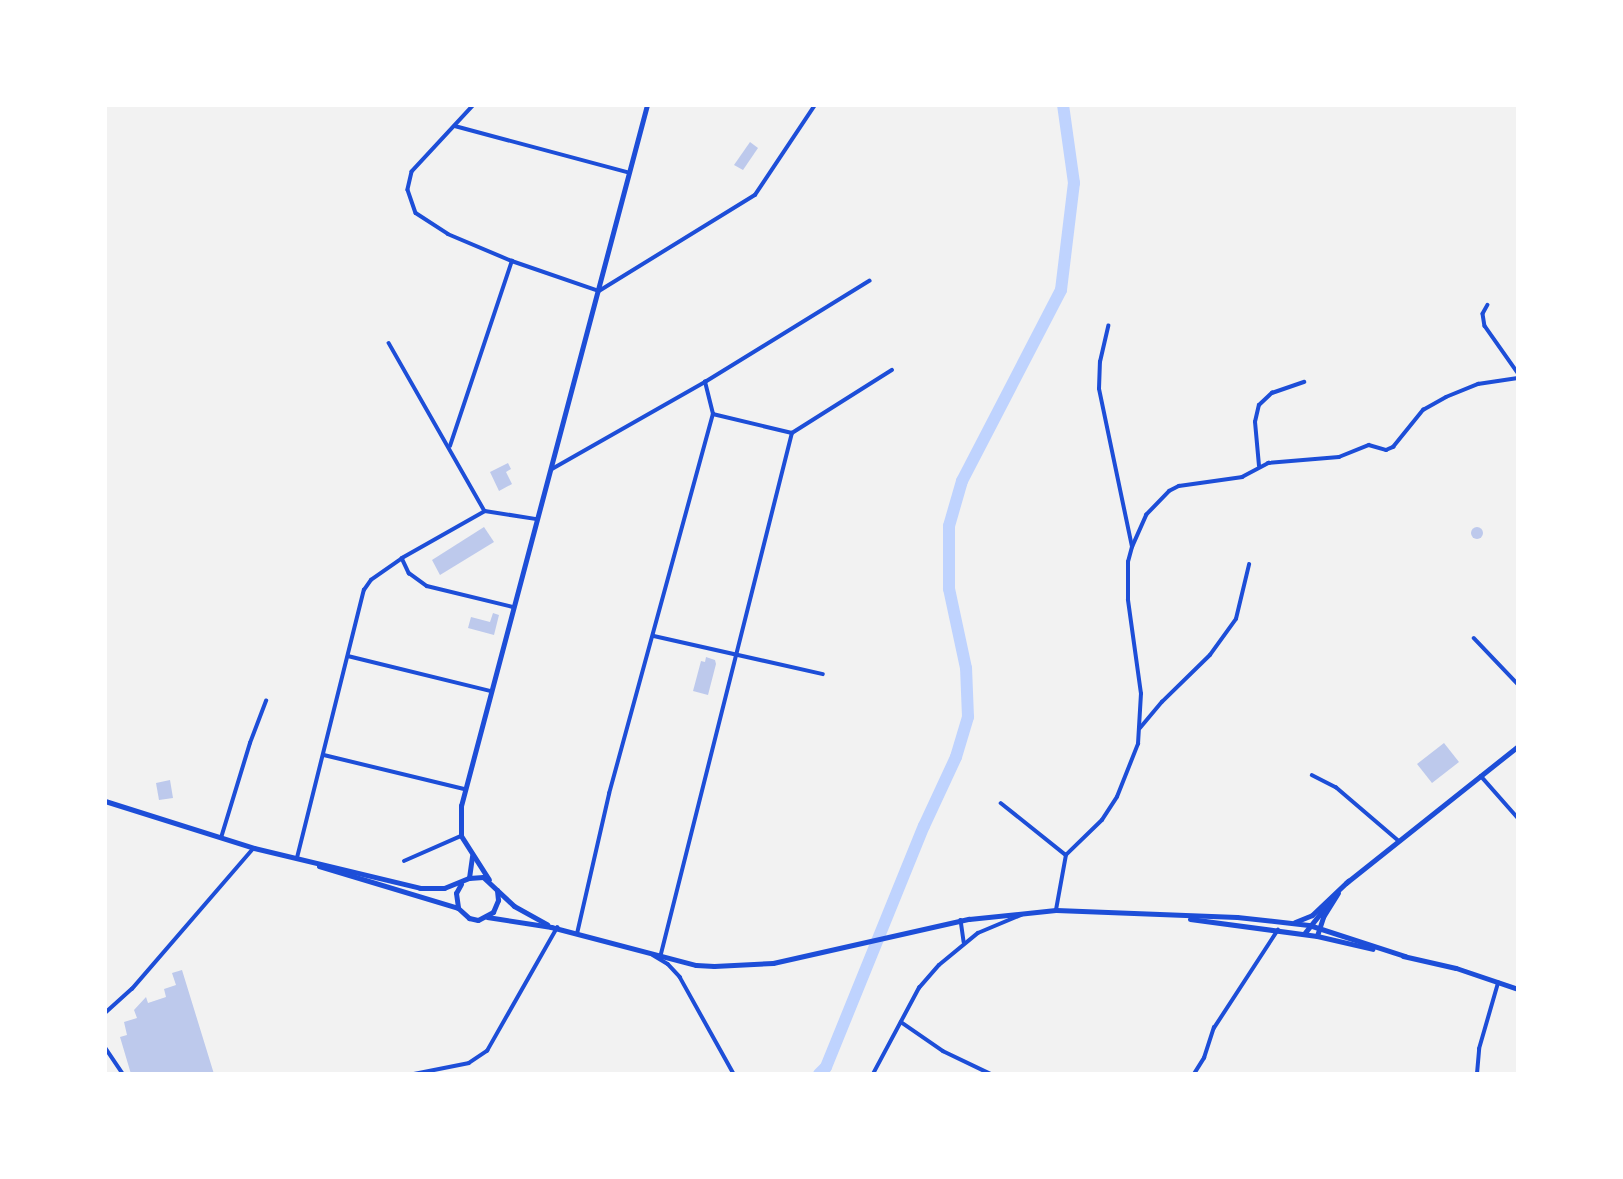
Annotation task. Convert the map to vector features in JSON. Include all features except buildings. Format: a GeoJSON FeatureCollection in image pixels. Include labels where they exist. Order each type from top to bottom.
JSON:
{"type":"FeatureCollection","features":[{"type":"Feature","properties":{"kind":"main road"},"geometry":{"type":"LineString","coordinates":[[105,801],[458,908],[469,918],[486,917],[554,927],[696,965],[733,967],[774,963],[961,920],[1056,910],[1237,917],[1308,925],[1518,989]]}},
{"type":"Feature","properties":{"kind":"main road"},"geometry":{"type":"LineString","coordinates":[[309,862],[344,867],[420,888],[444,888],[466,879],[489,880],[514,906],[554,927]]}},
{"type":"Feature","properties":{"kind":"main road"},"geometry":{"type":"LineString","coordinates":[[458,908],[456,893],[466,879]]}},
{"type":"Feature","properties":{"kind":"main road"},"geometry":{"type":"LineString","coordinates":[[1284,924],[1312,915],[1348,881]]}},
{"type":"Feature","properties":{"kind":"main road"},"geometry":{"type":"LineString","coordinates":[[486,917],[498,905],[496,887]]}},
{"type":"Feature","properties":{"kind":"main road"},"geometry":{"type":"LineString","coordinates":[[1161,916],[1317,936],[1405,956]]}},
{"type":"Feature","properties":{"kind":"street"},"geometry":{"type":"LineString","coordinates":[[474,105],[412,172],[408,182],[411,206],[416,213],[448,234],[595,293]]}},
{"type":"Feature","properties":{"kind":"street"},"geometry":{"type":"LineString","coordinates":[[489,880],[461,836],[460,815],[465,789],[647,105]]}},
{"type":"Feature","properties":{"kind":"street"},"geometry":{"type":"LineString","coordinates":[[595,293],[755,195],[815,105]]}},
{"type":"Feature","properties":{"kind":"street"},"geometry":{"type":"LineString","coordinates":[[455,127],[628,172]]}},
{"type":"Feature","properties":{"kind":"street"},"geometry":{"type":"LineString","coordinates":[[450,446],[512,261]]}},
{"type":"Feature","properties":{"kind":"street"},"geometry":{"type":"LineString","coordinates":[[551,470],[705,382],[869,281]]}},
{"type":"Feature","properties":{"kind":"street"},"geometry":{"type":"LineString","coordinates":[[1056,910],[1066,855],[1101,820],[1117,797],[1132,764],[1139,730],[1141,694],[1128,600],[1128,562],[1146,515],[1169,491],[1190,484],[1241,477],[1268,463],[1339,457],[1368,445],[1386,450],[1393,447],[1423,410],[1478,384],[1518,375],[1485,326],[1483,314],[1488,305]]}},
{"type":"Feature","properties":{"kind":"street"},"geometry":{"type":"LineString","coordinates":[[1108,326],[1100,362],[1099,389],[1132,547]]}},
{"type":"Feature","properties":{"kind":"street"},"geometry":{"type":"LineString","coordinates":[[389,343],[485,511]]}},
{"type":"Feature","properties":{"kind":"street"},"geometry":{"type":"LineString","coordinates":[[661,954],[792,433],[892,370]]}},
{"type":"Feature","properties":{"kind":"street"},"geometry":{"type":"LineString","coordinates":[[577,934],[609,794],[713,414],[705,382]]}},
{"type":"Feature","properties":{"kind":"street"},"geometry":{"type":"LineString","coordinates":[[1259,467],[1255,422],[1259,405],[1272,393],[1304,383]]}},
{"type":"Feature","properties":{"kind":"street"},"geometry":{"type":"LineString","coordinates":[[713,414],[792,433]]}},
{"type":"Feature","properties":{"kind":"street"},"geometry":{"type":"LineString","coordinates":[[297,859],[364,590],[379,573],[485,511],[536,519]]}},
{"type":"Feature","properties":{"kind":"street"},"geometry":{"type":"LineString","coordinates":[[402,558],[409,573],[427,586],[513,607]]}},
{"type":"Feature","properties":{"kind":"street"},"geometry":{"type":"LineString","coordinates":[[1139,730],[1162,702],[1210,655],[1236,619],[1249,565]]}},
{"type":"Feature","properties":{"kind":"street"},"geometry":{"type":"LineString","coordinates":[[654,636],[823,674]]}},
{"type":"Feature","properties":{"kind":"street"},"geometry":{"type":"LineString","coordinates":[[1474,638],[1518,684]]}},
{"type":"Feature","properties":{"kind":"street"},"geometry":{"type":"LineString","coordinates":[[348,656],[491,691]]}},
{"type":"Feature","properties":{"kind":"street"},"geometry":{"type":"LineString","coordinates":[[222,838],[266,701]]}},
{"type":"Feature","properties":{"kind":"street"},"geometry":{"type":"LineString","coordinates":[[1304,934],[1308,925],[1348,881],[1518,746]]}},
{"type":"Feature","properties":{"kind":"street"},"geometry":{"type":"LineString","coordinates":[[324,755],[465,789]]}},
{"type":"Feature","properties":{"kind":"street"},"geometry":{"type":"LineString","coordinates":[[1312,775],[1336,787],[1399,841]]}},
{"type":"Feature","properties":{"kind":"street"},"geometry":{"type":"LineString","coordinates":[[1481,776],[1518,818]]}},
{"type":"Feature","properties":{"kind":"street"},"geometry":{"type":"LineString","coordinates":[[1002,803],[1066,855]]}},
{"type":"Feature","properties":{"kind":"street"},"geometry":{"type":"LineString","coordinates":[[404,861],[461,836]]}},
{"type":"Feature","properties":{"kind":"street"},"geometry":{"type":"LineString","coordinates":[[105,1013],[132,989],[254,848]]}},
{"type":"Feature","properties":{"kind":"street"},"geometry":{"type":"LineString","coordinates":[[466,879],[472,855]]}},
{"type":"Feature","properties":{"kind":"street"},"geometry":{"type":"LineString","coordinates":[[1317,936],[1330,904],[1348,881]]}},
{"type":"Feature","properties":{"kind":"street"},"geometry":{"type":"LineString","coordinates":[[873,1074],[919,989],[964,943],[978,933],[1029,912]]}},
{"type":"Feature","properties":{"kind":"street"},"geometry":{"type":"LineString","coordinates":[[961,920],[964,943]]}},
{"type":"Feature","properties":{"kind":"street"},"geometry":{"type":"LineString","coordinates":[[414,1074],[469,1063],[487,1051],[554,927]]}},
{"type":"Feature","properties":{"kind":"street"},"geometry":{"type":"LineString","coordinates":[[1194,1074],[1204,1058],[1214,1028],[1278,930]]}},
{"type":"Feature","properties":{"kind":"street"},"geometry":{"type":"LineString","coordinates":[[646,951],[668,964],[680,977],[734,1074]]}},
{"type":"Feature","properties":{"kind":"street"},"geometry":{"type":"LineString","coordinates":[[1477,1074],[1479,1049],[1498,983]]}},
{"type":"Feature","properties":{"kind":"street"},"geometry":{"type":"LineString","coordinates":[[901,1022],[943,1051],[991,1074]]}},
{"type":"Feature","properties":{"kind":"street"},"geometry":{"type":"LineString","coordinates":[[105,1046],[123,1074]]}},
{"type":"Feature","properties":{"kind":"waterway"},"geometry":{"type":"LineString","coordinates":[[819,1074],[826,1067],[924,826],[956,757],[968,717],[966,668],[949,589],[949,526],[962,481],[1061,290],[1074,183],[1063,105]]}}]}
